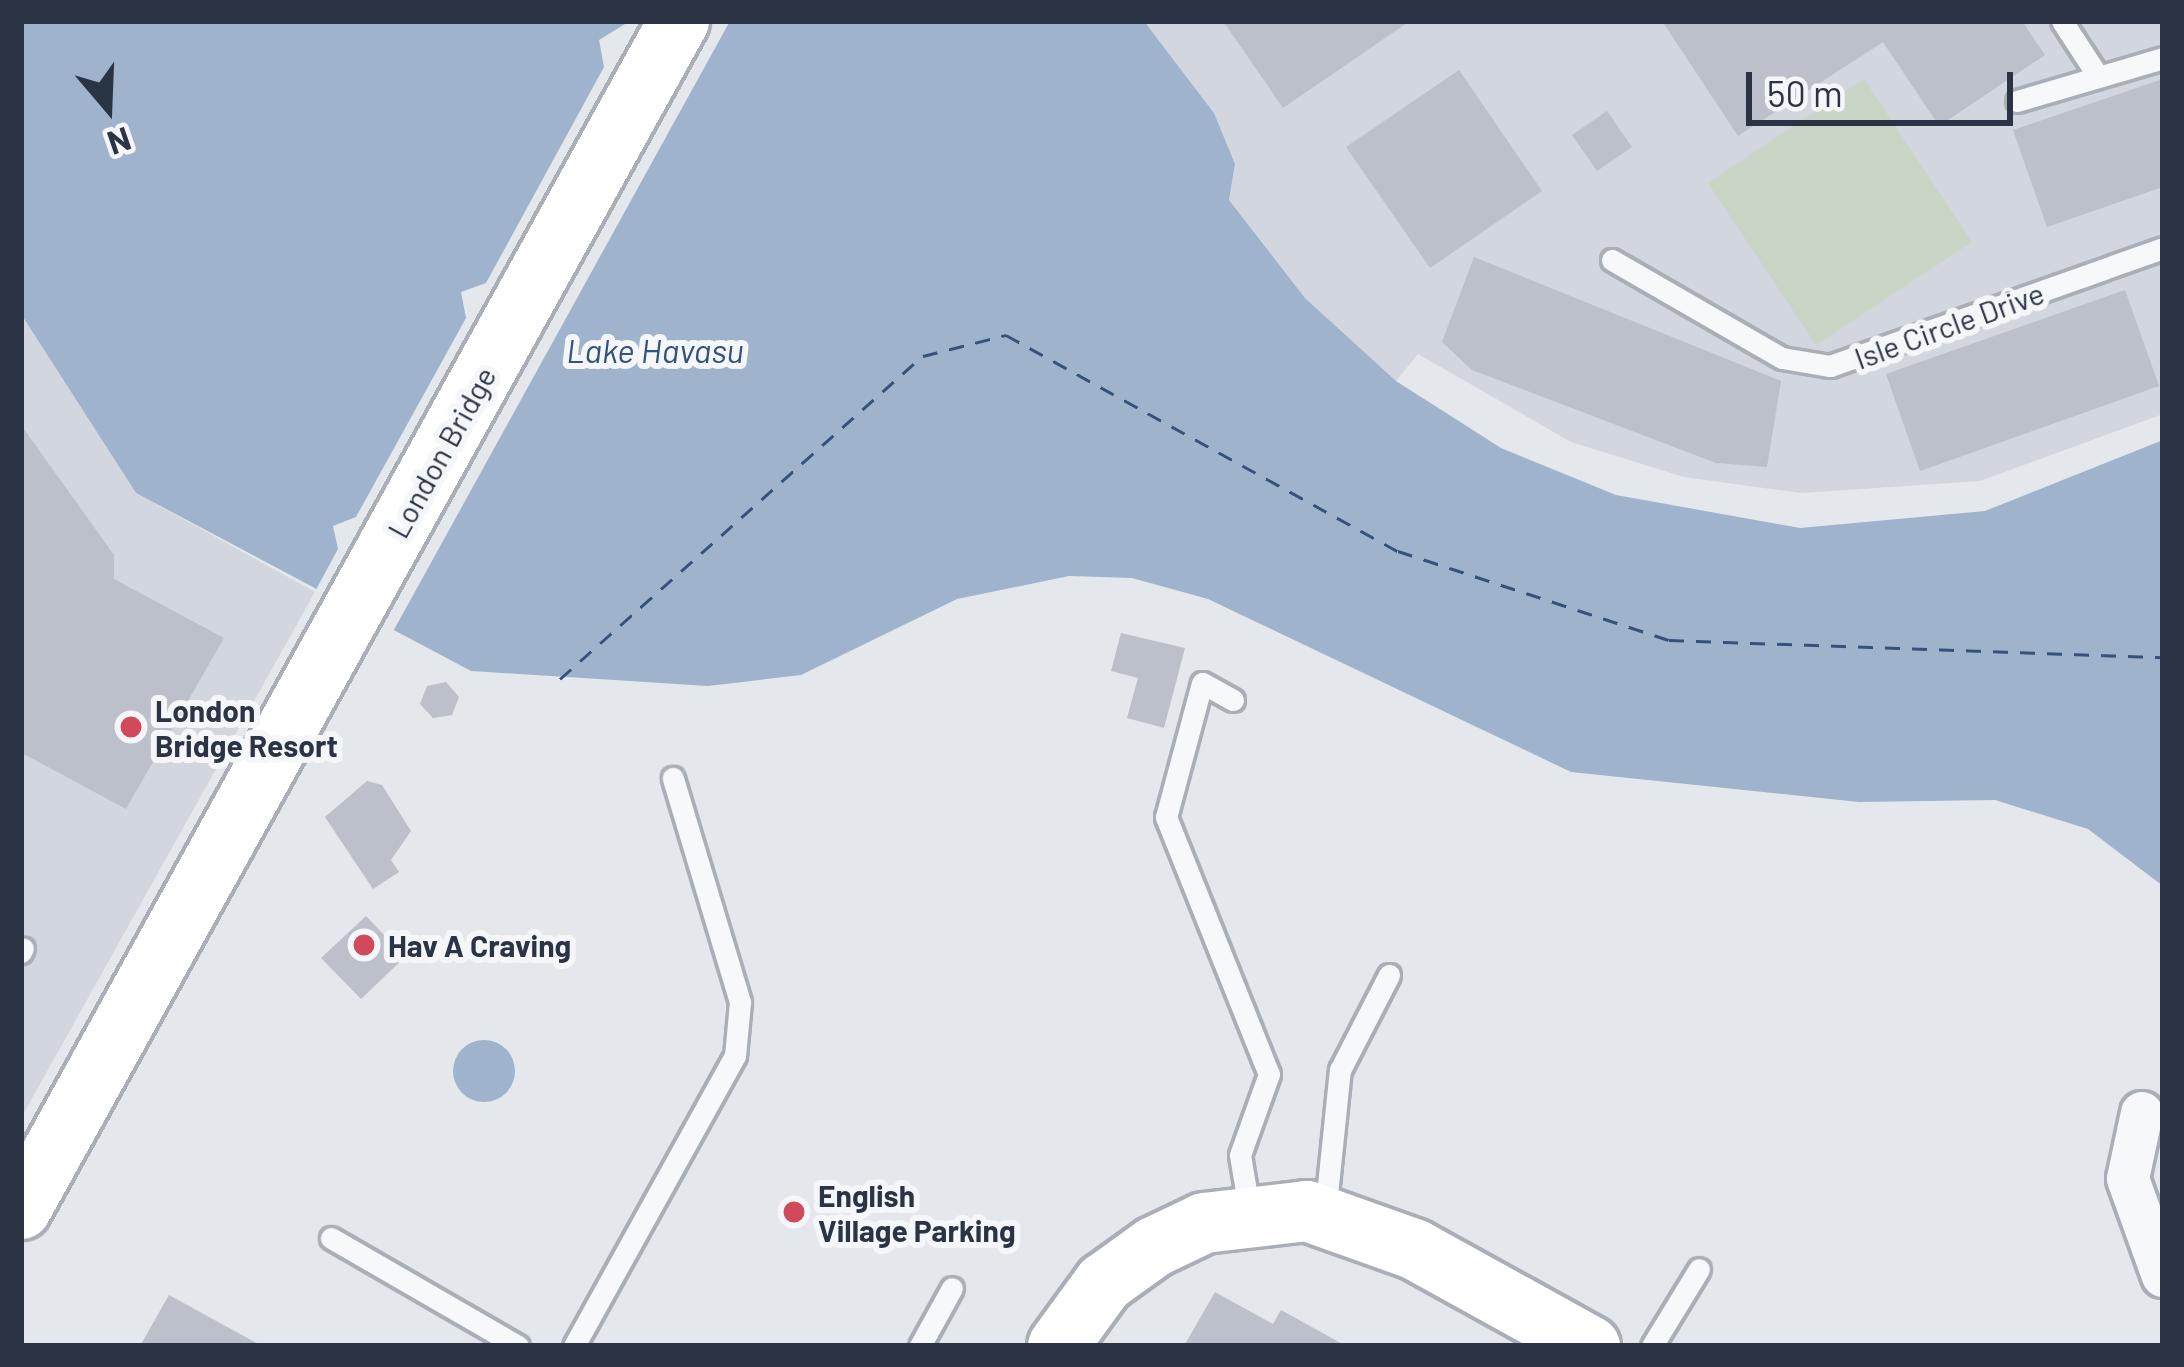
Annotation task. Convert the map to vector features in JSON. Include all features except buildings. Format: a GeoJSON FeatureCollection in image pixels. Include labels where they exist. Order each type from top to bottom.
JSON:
{"type":"FeatureCollection","features":[{"type":"Feature","properties":{"kind":"street","name":"London Bridge"},"geometry":{"type":"LineString","coordinates":[[21,1209],[36,1144],[203,883],[679,21]]}},
{"type":"Feature","properties":{"kind":"street"},"geometry":{"type":"LineString","coordinates":[[2142,1113],[2128,1178],[2163,1276]]}},
{"type":"Feature","properties":{"kind":"street"},"geometry":{"type":"LineString","coordinates":[[1058,1346],[1105,1283],[1154,1247],[1250,1215],[1325,1215],[1414,1249],[1590,1346]]}},
{"type":"Feature","properties":{"kind":"lane"},"geometry":{"type":"LineString","coordinates":[[2062,21],[2096,73]]}},
{"type":"Feature","properties":{"kind":"lane"},"geometry":{"type":"LineString","coordinates":[[2017,101],[2096,73],[2163,58]]}},
{"type":"Feature","properties":{"kind":"lane","name":"Isle Circle Drive"},"geometry":{"type":"LineString","coordinates":[[1612,260],[1782,358],[1830,366],[2163,248]]}},
{"type":"Feature","properties":{"kind":"lane"},"geometry":{"type":"LineString","coordinates":[[1233,700],[1202,683],[1166,817],[1268,1074],[1240,1155],[1250,1215]]}},
{"type":"Feature","properties":{"kind":"lane"},"geometry":{"type":"LineString","coordinates":[[574,1346],[735,1056],[740,1002],[673,778]]}},
{"type":"Feature","properties":{"kind":"lane"},"geometry":{"type":"LineString","coordinates":[[1325,1215],[1340,1070],[1389,975]]}},
{"type":"Feature","properties":{"kind":"lane"},"geometry":{"type":"LineString","coordinates":[[331,1238],[518,1346]]}},
{"type":"Feature","properties":{"kind":"lane"},"geometry":{"type":"LineString","coordinates":[[1652,1346],[1700,1269]]}},
{"type":"Feature","properties":{"kind":"lane"},"geometry":{"type":"LineString","coordinates":[[920,1346],[952,1288]]}},
{"type":"Feature","properties":{"kind":"shaded area"},"geometry":{"type":"Polygon","coordinates":[[[1144,21],[2163,21],[2163,414],[1980,481],[1801,493],[1684,477],[1571,442],[1418,354],[1396,381],[1305,298],[1229,200],[1235,164],[1214,113],[1144,21]]]}},
{"type":"Feature","properties":{"kind":"shaded area","name":"London Bridge Resort"},"geometry":{"type":"Polygon","coordinates":[[[21,314],[136,493],[315,592],[21,1118],[21,314]]]}},
{"type":"Feature","properties":{"kind":"green space"},"geometry":{"type":"Polygon","coordinates":[[[1864,79],[1972,242],[1816,345],[1708,183],[1864,79]]]}},
{"type":"Feature","properties":{"kind":"water","name":"Lake Havasu"},"geometry":{"type":"Polygon","coordinates":[[[21,21],[1144,21],[1214,113],[1235,164],[1229,200],[1305,298],[1396,381],[1501,448],[1616,495],[1800,528],[1985,511],[2163,440],[2163,886],[2088,829],[1995,800],[1859,802],[1571,772],[1208,599],[1132,578],[1069,576],[957,599],[801,675],[708,686],[471,671],[136,493],[21,314],[21,21]]]}},
{"type":"Feature","properties":{"kind":"water"},"geometry":{"type":"Polygon","coordinates":[[[484,1040],[506,1049],[515,1071],[506,1093],[484,1102],[462,1093],[453,1071],[462,1049],[484,1040]]]}},
{"type":"Feature","properties":{"kind":"pier"},"geometry":{"type":"Polygon","coordinates":[[[630,21],[730,21],[390,637],[312,597],[338,549],[333,526],[356,517],[466,318],[461,292],[486,283],[604,67],[599,40],[630,21]]]}},
{"type":"Feature","properties":{"kind":"ferry route"},"geometry":{"type":"LineString","coordinates":[[560,679],[923,356],[1006,335],[1398,551],[1669,640],[2163,657]]}},
{"type":"Feature","properties":{"kind":"place","name":"London Bridge Resort"},"geometry":{"type":"Point","coordinates":[131,727]}},
{"type":"Feature","properties":{"kind":"place","name":"Hav A Craving"},"geometry":{"type":"Point","coordinates":[364,945]}},
{"type":"Feature","properties":{"kind":"place","name":"English Village Parking"},"geometry":{"type":"Point","coordinates":[794,1212]}}]}
